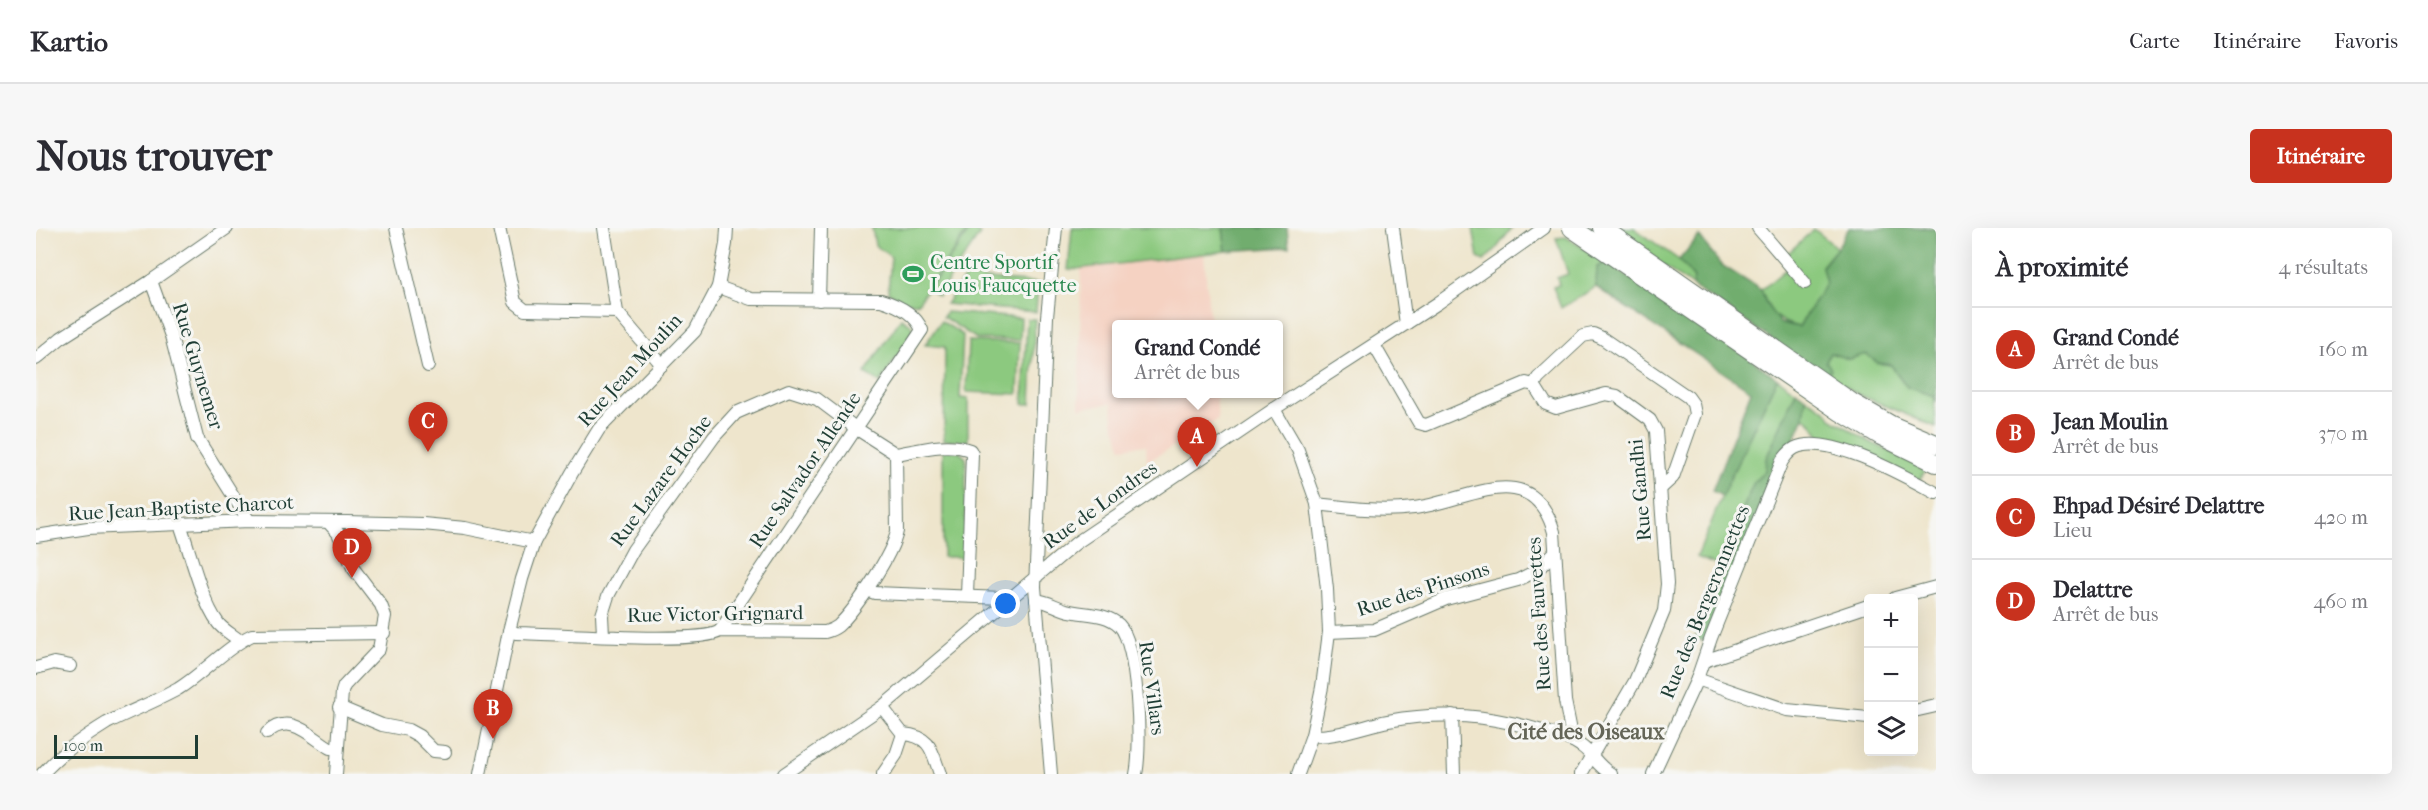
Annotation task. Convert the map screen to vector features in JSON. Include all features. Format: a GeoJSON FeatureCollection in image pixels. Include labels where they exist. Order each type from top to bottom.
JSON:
{"type":"FeatureCollection","features":[{"type":"Feature","properties":{"kind":"highway"},"geometry":{"type":"LineString","coordinates":[[1572,228],[1790,369],[1891,424],[1935,457]]}},
{"type":"Feature","properties":{"kind":"highway"},"geometry":{"type":"LineString","coordinates":[[1602,228],[1860,424],[1935,457]]}},
{"type":"Feature","properties":{"kind":"highway"},"geometry":{"type":"LineString","coordinates":[[1891,424],[1936,434]]}},
{"type":"Feature","properties":{"kind":"street"},"geometry":{"type":"LineString","coordinates":[[36,359],[62,338],[151,281],[227,228]]}},
{"type":"Feature","properties":{"kind":"street"},"geometry":{"type":"LineString","coordinates":[[396,228],[428,366]]}},
{"type":"Feature","properties":{"kind":"street"},"geometry":{"type":"LineString","coordinates":[[499,228],[515,302],[525,310],[617,312]]}},
{"type":"Feature","properties":{"kind":"street"},"geometry":{"type":"LineString","coordinates":[[604,228],[617,312],[662,365]]}},
{"type":"Feature","properties":{"kind":"street","name":"Rue Jean Moulin"},"geometry":{"type":"LineString","coordinates":[[480,774],[509,631],[534,542],[572,472],[599,429],[695,331],[718,287],[727,228]]}},
{"type":"Feature","properties":{"kind":"street"},"geometry":{"type":"LineString","coordinates":[[718,287],[751,299],[819,300],[821,228]]}},
{"type":"Feature","properties":{"kind":"street"},"geometry":{"type":"LineString","coordinates":[[1051,774],[1036,578],[1047,317],[1056,228]]}},
{"type":"Feature","properties":{"kind":"street"},"geometry":{"type":"LineString","coordinates":[[1394,228],[1407,324]]}},
{"type":"Feature","properties":{"kind":"street","name":"Rue de Londres"},"geometry":{"type":"LineString","coordinates":[[784,774],[882,707],[1076,543],[1354,356],[1407,324],[1544,228]]}},
{"type":"Feature","properties":{"kind":"street"},"geometry":{"type":"LineString","coordinates":[[1564,228],[1572,228]]}},
{"type":"Feature","properties":{"kind":"street"},"geometry":{"type":"LineString","coordinates":[[1762,229],[1805,283]]}},
{"type":"Feature","properties":{"kind":"street","name":"Rue Guynemer"},"geometry":{"type":"LineString","coordinates":[[151,281],[171,336],[197,438],[249,521]]}},
{"type":"Feature","properties":{"kind":"street","name":"Rue Salvador Allende"},"geometry":{"type":"LineString","coordinates":[[720,631],[922,330],[918,320],[896,304],[881,300],[819,300]]}},
{"type":"Feature","properties":{"kind":"street"},"geometry":{"type":"LineString","coordinates":[[1374,345],[1415,419],[1426,425],[1526,383],[1534,385],[1538,378],[1583,336],[1593,334],[1602,338],[1688,397],[1693,405],[1695,414],[1673,477],[1660,489]]}},
{"type":"Feature","properties":{"kind":"street","name":"Rue Gandhi"},"geometry":{"type":"LineString","coordinates":[[1534,385],[1546,404],[1556,408],[1606,394],[1617,396],[1650,420],[1656,431],[1667,584],[1664,611],[1635,681],[1581,774]]}},
{"type":"Feature","properties":{"kind":"street","name":"Rue Lazare Hoche"},"geometry":{"type":"LineString","coordinates":[[603,635],[602,615],[608,596],[633,550],[714,437],[736,413],[789,390],[817,399],[896,454]]}},
{"type":"Feature","properties":{"kind":"street"},"geometry":{"type":"LineString","coordinates":[[1274,409],[1298,450],[1317,504],[1325,567],[1329,632],[1322,687],[1312,735],[1298,774]]}},
{"type":"Feature","properties":{"kind":"street","name":"Rue des Bergeronnettes"},"geometry":{"type":"LineString","coordinates":[[1653,774],[1697,679],[1711,638],[1782,461],[1788,453],[1796,448],[1820,445],[1843,450],[1936,493]]}},
{"type":"Feature","properties":{"kind":"street"},"geometry":{"type":"LineString","coordinates":[[896,454],[945,446],[970,450],[972,454],[967,596]]}},
{"type":"Feature","properties":{"kind":"street","name":"Rue Victor Grignard"},"geometry":{"type":"LineString","coordinates":[[509,631],[681,638],[714,635],[720,631],[825,632],[837,627],[866,590],[895,542],[897,531],[896,454]]}},
{"type":"Feature","properties":{"kind":"street","name":"Rue des Fauvettes"},"geometry":{"type":"LineString","coordinates":[[1317,504],[1394,510],[1436,505],[1494,488],[1527,492],[1544,507],[1554,532],[1564,701],[1573,741]]}},
{"type":"Feature","properties":{"kind":"street","name":"Rue Jean-Baptiste Charcot"},"geometry":{"type":"LineString","coordinates":[[36,536],[88,528],[249,521],[423,524],[465,528],[534,542]]}},
{"type":"Feature","properties":{"kind":"street"},"geometry":{"type":"LineString","coordinates":[[328,522],[338,533],[353,568],[381,605],[385,616],[384,633],[379,649],[345,686],[339,707],[336,774]]}},
{"type":"Feature","properties":{"kind":"street"},"geometry":{"type":"LineString","coordinates":[[180,524],[194,569],[211,611],[218,623],[240,641]]}},
{"type":"Feature","properties":{"kind":"street","name":"Rue des Pinsons"},"geometry":{"type":"LineString","coordinates":[[1329,632],[1374,630],[1446,599],[1518,580],[1536,571],[1554,552]]}},
{"type":"Feature","properties":{"kind":"street"},"geometry":{"type":"LineString","coordinates":[[1910,594],[1936,587]]}},
{"type":"Feature","properties":{"kind":"street"},"geometry":{"type":"LineString","coordinates":[[866,590],[875,593],[1002,598],[1007,602]]}},
{"type":"Feature","properties":{"kind":"street","name":"Rue Villars"},"geometry":{"type":"LineString","coordinates":[[1036,600],[1077,613],[1105,617],[1123,631],[1131,654],[1134,675],[1140,753],[1136,774]]}},
{"type":"Feature","properties":{"kind":"street"},"geometry":{"type":"LineString","coordinates":[[1704,661],[1864,607]]}},
{"type":"Feature","properties":{"kind":"street"},"geometry":{"type":"LineString","coordinates":[[42,774],[57,758],[106,724],[177,689],[204,672],[240,641],[252,635],[263,633],[384,633]]}},
{"type":"Feature","properties":{"kind":"street"},"geometry":{"type":"LineString","coordinates":[[36,668],[54,663],[70,666]]}},
{"type":"Feature","properties":{"kind":"street"},"geometry":{"type":"LineString","coordinates":[[1697,679],[1787,710],[1864,718]]}},
{"type":"Feature","properties":{"kind":"street"},"geometry":{"type":"LineString","coordinates":[[1918,710],[1936,706]]}},
{"type":"Feature","properties":{"kind":"street"},"geometry":{"type":"LineString","coordinates":[[339,707],[382,725],[408,730],[419,736],[434,751],[445,752]]}},
{"type":"Feature","properties":{"kind":"street"},"geometry":{"type":"LineString","coordinates":[[882,707],[903,734],[915,735],[930,744],[940,774]]}},
{"type":"Feature","properties":{"kind":"street"},"geometry":{"type":"LineString","coordinates":[[1312,735],[1328,736],[1406,718],[1452,715],[1498,719],[1573,741],[1582,747],[1598,766],[1611,774]]}},
{"type":"Feature","properties":{"kind":"street"},"geometry":{"type":"LineString","coordinates":[[1452,715],[1454,774]]}},
{"type":"Feature","properties":{"kind":"street"},"geometry":{"type":"LineString","coordinates":[[267,733],[275,725],[290,723],[330,748],[337,748]]}},
{"type":"Feature","properties":{"kind":"street"},"geometry":{"type":"LineString","coordinates":[[883,774],[896,754],[903,734]]}},
{"type":"Feature","properties":{"kind":"shaded area"},"geometry":{"type":"Polygon","coordinates":[[[1204,253],[1210,320],[1112,320],[1112,398],[1216,398],[1218,420],[1147,462],[1146,445],[1122,448],[1113,421],[1112,403],[1079,408],[1081,269],[1204,253]]]}},
{"type":"Feature","properties":{"kind":"green space","name":"Centre Sportif Louis Faucquette"},"geometry":{"type":"Polygon","coordinates":[[[872,228],[969,228],[918,303],[903,301],[888,292],[891,257],[875,245],[872,228]]]}},
{"type":"Feature","properties":{"kind":"green space"},"geometry":{"type":"Polygon","coordinates":[[[971,228],[980,234],[938,296],[929,289],[971,228]]]}},
{"type":"Feature","properties":{"kind":"green space"},"geometry":{"type":"Polygon","coordinates":[[[1072,228],[1223,228],[1226,251],[1068,270],[1072,228]]]}},
{"type":"Feature","properties":{"kind":"green space"},"geometry":{"type":"Polygon","coordinates":[[[1223,228],[1287,228],[1289,247],[1226,251],[1223,228]]]}},
{"type":"Feature","properties":{"kind":"green space"},"geometry":{"type":"Polygon","coordinates":[[[1473,228],[1512,228],[1484,261],[1478,258],[1473,228]]]}},
{"type":"Feature","properties":{"kind":"green space"},"geometry":{"type":"Polygon","coordinates":[[[1610,228],[1634,228],[1679,260],[1694,278],[1692,286],[1610,228]]]}},
{"type":"Feature","properties":{"kind":"green space"},"geometry":{"type":"Polygon","coordinates":[[[1849,228],[1936,228],[1936,402],[1934,396],[1907,387],[1891,365],[1878,363],[1866,354],[1849,359],[1830,353],[1826,361],[1831,369],[1827,376],[1692,286],[1694,278],[1679,260],[1699,236],[1720,264],[1761,290],[1766,304],[1780,323],[1799,327],[1826,283],[1822,267],[1849,228]]]}},
{"type":"Feature","properties":{"kind":"green space"},"geometry":{"type":"Polygon","coordinates":[[[1814,229],[1837,248],[1822,266],[1826,283],[1799,327],[1778,319],[1767,305],[1761,290],[1792,264],[1785,256],[1814,229]]]}},
{"type":"Feature","properties":{"kind":"green space"},"geometry":{"type":"Polygon","coordinates":[[[1566,237],[1606,262],[1597,267],[1596,287],[1561,308],[1553,287],[1559,285],[1557,278],[1568,274],[1556,238],[1566,237]]]}},
{"type":"Feature","properties":{"kind":"green space"},"geometry":{"type":"Polygon","coordinates":[[[1606,262],[1695,320],[1777,378],[1722,496],[1712,491],[1751,391],[1596,287],[1597,267],[1606,262]]]}},
{"type":"Feature","properties":{"kind":"green space"},"geometry":{"type":"Polygon","coordinates":[[[965,277],[1038,283],[1036,312],[946,304],[965,277]]]}},
{"type":"Feature","properties":{"kind":"green space"},"geometry":{"type":"Polygon","coordinates":[[[946,312],[1021,318],[1020,340],[977,339],[943,317],[946,312]]]}},
{"type":"Feature","properties":{"kind":"green space"},"geometry":{"type":"Polygon","coordinates":[[[901,318],[912,325],[913,332],[880,383],[865,373],[901,318]]]}},
{"type":"Feature","properties":{"kind":"green space"},"geometry":{"type":"Polygon","coordinates":[[[1027,319],[1035,319],[1031,404],[1023,404],[1027,319]]]}},
{"type":"Feature","properties":{"kind":"green space"},"geometry":{"type":"Polygon","coordinates":[[[941,321],[963,335],[960,398],[968,399],[968,441],[944,440],[945,347],[925,345],[941,321]]]}},
{"type":"Feature","properties":{"kind":"green space"},"geometry":{"type":"Polygon","coordinates":[[[968,341],[1020,343],[1018,394],[966,392],[968,341]]]}},
{"type":"Feature","properties":{"kind":"green space"},"geometry":{"type":"Polygon","coordinates":[[[1830,353],[1849,359],[1866,354],[1878,363],[1891,365],[1907,387],[1934,396],[1936,427],[1860,395],[1827,376],[1826,361],[1830,353]]]}},
{"type":"Feature","properties":{"kind":"green space"},"geometry":{"type":"Polygon","coordinates":[[[1777,378],[1796,391],[1766,459],[1765,471],[1754,482],[1734,530],[1734,539],[1723,568],[1697,557],[1722,496],[1777,378]]]}},
{"type":"Feature","properties":{"kind":"green space"},"geometry":{"type":"Polygon","coordinates":[[[1796,391],[1806,398],[1804,417],[1705,642],[1695,638],[1754,482],[1765,471],[1766,459],[1796,391]]]}},
{"type":"Feature","properties":{"kind":"green space"},"geometry":{"type":"Polygon","coordinates":[[[1806,398],[1827,411],[1831,418],[1870,442],[1926,468],[1920,481],[1826,442],[1804,417],[1806,398]]]}},
{"type":"Feature","properties":{"kind":"green space"},"geometry":{"type":"Polygon","coordinates":[[[943,450],[959,451],[966,458],[965,558],[962,560],[958,557],[943,557],[943,450]]]}},
{"type":"Feature","properties":{"kind":"place","name":"Centre Sportif Louis Faucquette"},"geometry":{"type":"Point","coordinates":[913,274]}},
{"type":"Feature","properties":{"kind":"place","name":"Ehpad Désiré Delattre"},"geometry":{"type":"Point","coordinates":[428,452]}},
{"type":"Feature","properties":{"kind":"place","name":"Grand Condé"},"geometry":{"type":"Point","coordinates":[1197,467]}},
{"type":"Feature","properties":{"kind":"place","name":"Delattre"},"geometry":{"type":"Point","coordinates":[352,578]}},
{"type":"Feature","properties":{"kind":"place","name":"Jean Moulin"},"geometry":{"type":"Point","coordinates":[493,739]}},
{"type":"Feature","properties":{"kind":"district","name":"Cité des Oiseaux"},"geometry":{"type":"Point","coordinates":[1586,732]}}]}
